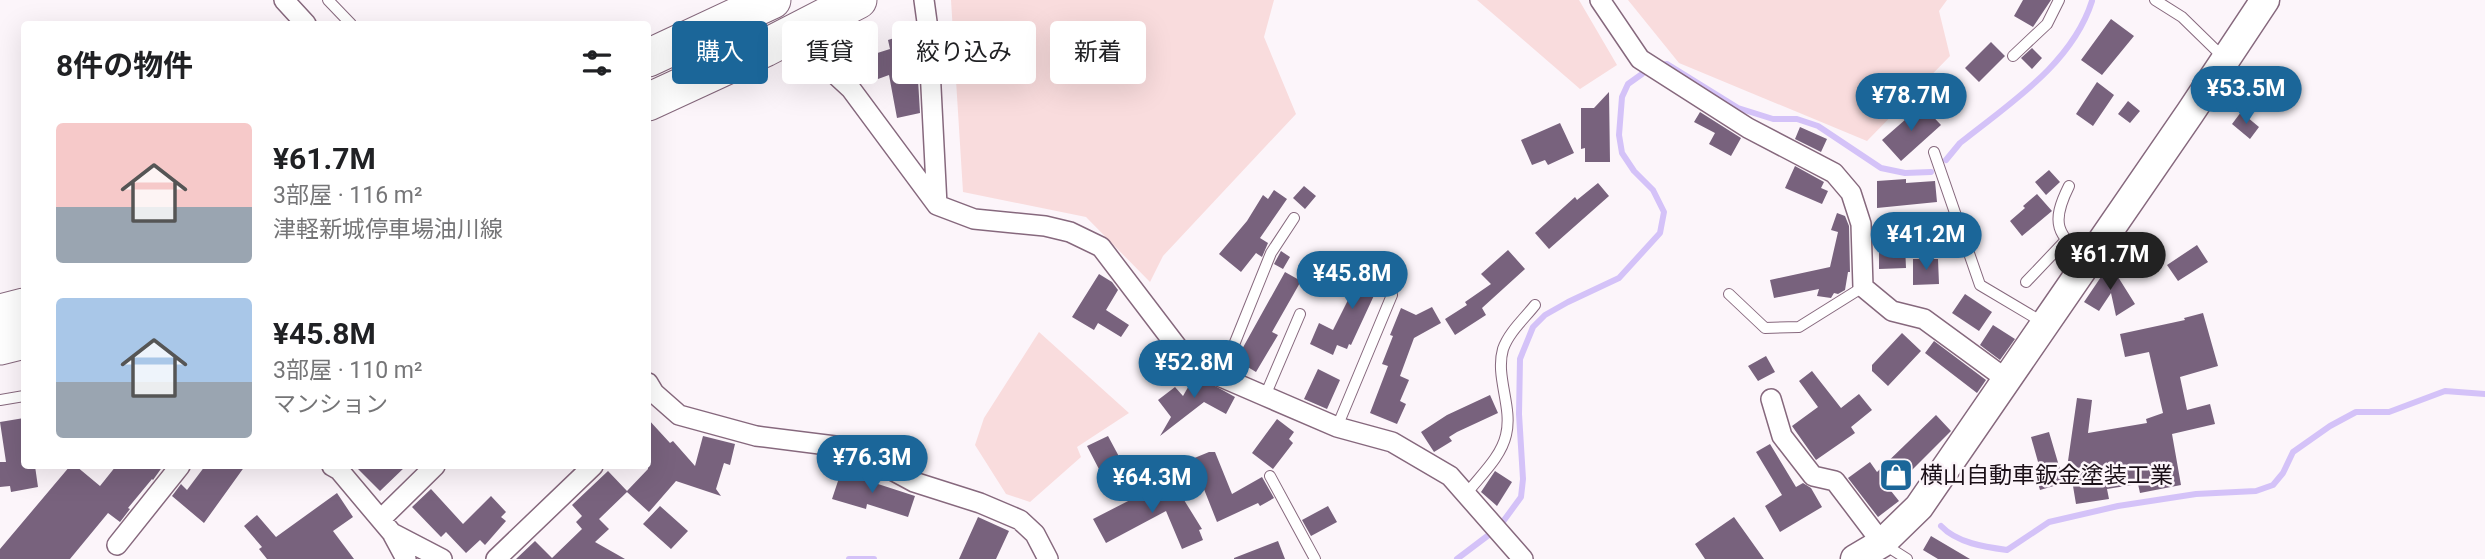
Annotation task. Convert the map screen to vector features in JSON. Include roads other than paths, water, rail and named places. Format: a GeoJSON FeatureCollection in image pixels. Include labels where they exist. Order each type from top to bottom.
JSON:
{"type":"FeatureCollection","features":[{"type":"Feature","properties":{"kind":"highway"},"geometry":{"type":"LineString","coordinates":[[651,57],[772,0]]}},
{"type":"Feature","properties":{"kind":"highway"},"geometry":{"type":"LineString","coordinates":[[768,46],[858,0]]}},
{"type":"Feature","properties":{"kind":"highway"},"geometry":{"type":"LineString","coordinates":[[768,47],[881,0]]}},
{"type":"Feature","properties":{"kind":"highway"},"geometry":{"type":"LineString","coordinates":[[651,101],[687,84]]}},
{"type":"Feature","properties":{"kind":"highway"},"geometry":{"type":"LineString","coordinates":[[0,313],[21,308]]}},
{"type":"Feature","properties":{"kind":"highway"},"geometry":{"type":"LineString","coordinates":[[0,346],[21,341]]}},
{"type":"Feature","properties":{"kind":"main road"},"geometry":{"type":"LineString","coordinates":[[1855,559],[1882,543],[1919,508],[2265,0]]}},
{"type":"Feature","properties":{"kind":"street"},"geometry":{"type":"LineString","coordinates":[[284,0],[303,21]]}},
{"type":"Feature","properties":{"kind":"street"},"geometry":{"type":"LineString","coordinates":[[924,0],[937,205]]}},
{"type":"Feature","properties":{"kind":"street"},"geometry":{"type":"LineString","coordinates":[[1600,0],[1640,59],[1748,128],[1834,173],[1851,193],[1861,224],[1863,287],[1892,311],[1924,319],[2006,379]]}},
{"type":"Feature","properties":{"kind":"street"},"geometry":{"type":"LineString","coordinates":[[845,84],[937,205],[974,219],[1045,226],[1070,232],[1101,247],[1181,352],[1222,377],[1265,396],[1338,427],[1392,442],[1450,476],[1523,559]]}},
{"type":"Feature","properties":{"kind":"street"},"geometry":{"type":"LineString","coordinates":[[651,388],[679,415],[756,436],[851,448],[914,482],[980,503],[1020,520],[1035,534],[1048,559]]}},
{"type":"Feature","properties":{"kind":"street"},"geometry":{"type":"LineString","coordinates":[[1771,399],[1782,436],[1813,476],[1835,481],[1882,543]]}},
{"type":"Feature","properties":{"kind":"street"},"geometry":{"type":"LineString","coordinates":[[117,545],[178,469]]}},
{"type":"Feature","properties":{"kind":"street"},"geometry":{"type":"LineString","coordinates":[[337,469],[386,526],[403,558]]}},
{"type":"Feature","properties":{"kind":"street"},"geometry":{"type":"LineString","coordinates":[[386,526],[433,469]]}},
{"type":"Feature","properties":{"kind":"street"},"geometry":{"type":"LineString","coordinates":[[496,559],[590,469]]}},
{"type":"Feature","properties":{"kind":"street"},"geometry":{"type":"LineString","coordinates":[[386,526],[442,559]]}},
{"type":"Feature","properties":{"kind":"lane"},"geometry":{"type":"LineString","coordinates":[[328,0],[348,21]]}},
{"type":"Feature","properties":{"kind":"lane"},"geometry":{"type":"LineString","coordinates":[[2013,56],[2047,24],[2059,0]]}},
{"type":"Feature","properties":{"kind":"lane"},"geometry":{"type":"LineString","coordinates":[[2155,0],[2182,17],[2226,59]]}},
{"type":"Feature","properties":{"kind":"lane"},"geometry":{"type":"LineString","coordinates":[[1934,152],[1980,285],[2045,323]]}},
{"type":"Feature","properties":{"kind":"lane"},"geometry":{"type":"LineString","coordinates":[[2068,186],[2059,205],[2058,227],[2065,241],[2088,260]]}},
{"type":"Feature","properties":{"kind":"lane"},"geometry":{"type":"LineString","coordinates":[[1222,377],[1271,253],[1294,218]]}},
{"type":"Feature","properties":{"kind":"lane"},"geometry":{"type":"LineString","coordinates":[[2026,282],[2065,241]]}},
{"type":"Feature","properties":{"kind":"lane"},"geometry":{"type":"LineString","coordinates":[[1729,294],[1765,328],[1799,327],[1863,287]]}},
{"type":"Feature","properties":{"kind":"lane"},"geometry":{"type":"LineString","coordinates":[[1338,427],[1392,295]]}},
{"type":"Feature","properties":{"kind":"lane"},"geometry":{"type":"LineString","coordinates":[[1467,493],[1500,450],[1506,436],[1508,421],[1501,373],[1503,350],[1511,334],[1535,305]]}},
{"type":"Feature","properties":{"kind":"lane"},"geometry":{"type":"LineString","coordinates":[[1265,396],[1300,314]]}},
{"type":"Feature","properties":{"kind":"lane"},"geometry":{"type":"LineString","coordinates":[[0,400],[21,396]]}},
{"type":"Feature","properties":{"kind":"lane"},"geometry":{"type":"LineString","coordinates":[[1269,476],[1315,559]]}},
{"type":"Feature","properties":{"kind":"lane"},"geometry":{"type":"LineString","coordinates":[[1882,543],[1908,559]]}},
{"type":"Feature","properties":{"kind":"waterway"},"geometry":{"type":"LineString","coordinates":[[1946,160],[1960,143],[2018,97],[2055,63],[2083,24],[2092,1]]}},
{"type":"Feature","properties":{"kind":"waterway"},"geometry":{"type":"LineString","coordinates":[[1662,65],[1667,64],[1738,108],[1773,119],[1797,119],[1818,126],[1881,168],[1905,173],[1931,172]]}},
{"type":"Feature","properties":{"kind":"waterway"},"geometry":{"type":"LineString","coordinates":[[1502,523],[1521,497],[1523,479],[1519,414],[1520,359],[1533,327],[1545,315],[1619,278],[1660,233],[1664,212],[1653,190],[1634,171],[1622,153],[1619,135],[1622,97],[1628,84],[1642,74]]}},
{"type":"Feature","properties":{"kind":"waterway"},"geometry":{"type":"LineString","coordinates":[[1941,526],[1963,540],[2007,550],[2049,522],[2118,506],[2196,494],[2256,491],[2273,485],[2283,473],[2293,452],[2330,426],[2356,412],[2389,412],[2445,391],[2485,394]]}},
{"type":"Feature","properties":{"kind":"waterway"},"geometry":{"type":"LineString","coordinates":[[1457,559],[1490,534]]}},
{"type":"Feature","properties":{"kind":"waterway"},"geometry":{"type":"LineString","coordinates":[[849,559],[874,559]]}},
{"type":"Feature","properties":{"kind":"tunnel"},"geometry":{"type":"LineString","coordinates":[[757,3],[782,26]]}},
{"type":"Feature","properties":{"kind":"place","name":"横山自動車鈑金塗装工業"},"geometry":{"type":"Point","coordinates":[1896,475]}}]}
